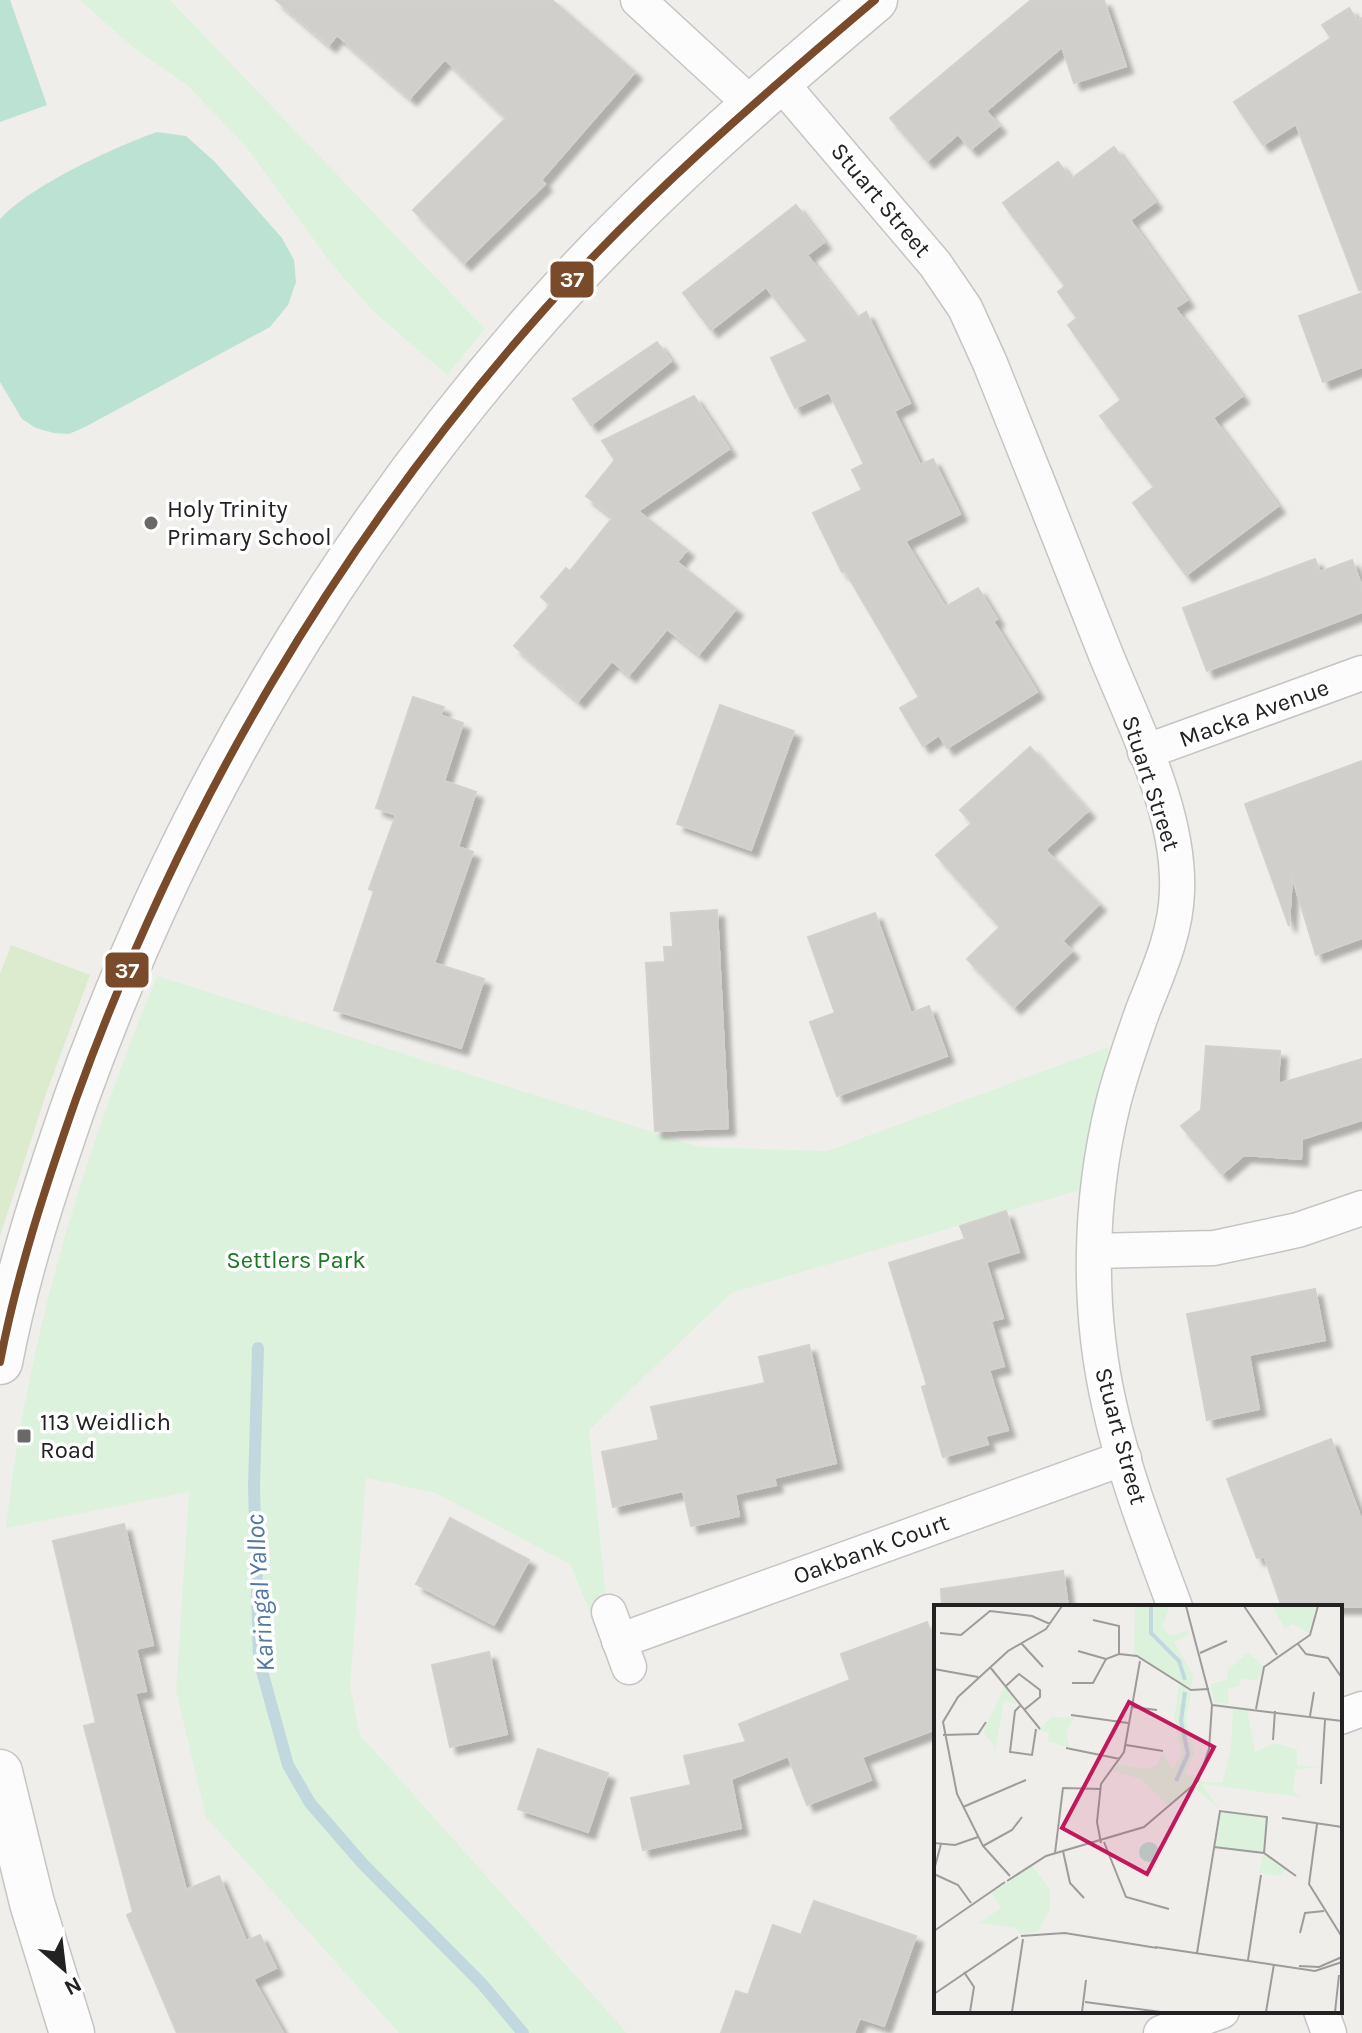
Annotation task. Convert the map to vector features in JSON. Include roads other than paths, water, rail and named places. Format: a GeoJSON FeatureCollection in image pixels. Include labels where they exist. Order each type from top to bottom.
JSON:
{"type":"FeatureCollection","features":[{"type":"Feature","properties":{"kind":"street","name":"Stuart Street"},"geometry":{"type":"LineString","coordinates":[[638,0],[766,93],[921,247],[965,308],[990,363],[1145,752],[1168,821],[1176,860],[1177,892],[1166,951],[1138,1024],[1113,1106],[1099,1186],[1095,1251],[1098,1341],[1110,1408],[1124,1458],[1174,1605]]}},
{"type":"Feature","properties":{"kind":"street"},"geometry":{"type":"LineString","coordinates":[[0,1362],[39,1209],[97,1041],[172,867],[262,698],[335,581],[434,441],[493,369],[604,246],[690,161],[875,0]]}},
{"type":"Feature","properties":{"kind":"street","name":"Macka Avenue"},"geometry":{"type":"LineString","coordinates":[[1145,752],[1362,673]]}},
{"type":"Feature","properties":{"kind":"street"},"geometry":{"type":"LineString","coordinates":[[1095,1251],[1214,1248],[1285,1234],[1362,1208]]}},
{"type":"Feature","properties":{"kind":"street","name":"Oakbank Court"},"geometry":{"type":"LineString","coordinates":[[619,1640],[1124,1458]]}},
{"type":"Feature","properties":{"kind":"street"},"geometry":{"type":"LineString","coordinates":[[1342,1716],[1362,1709]]}},
{"type":"Feature","properties":{"kind":"street"},"geometry":{"type":"LineString","coordinates":[[0,1772],[32,1903],[72,2033]]}},
{"type":"Feature","properties":{"kind":"street"},"geometry":{"type":"LineString","coordinates":[[1161,2033],[1216,2013]]}},
{"type":"Feature","properties":{"kind":"street"},"geometry":{"type":"LineString","coordinates":[[1322,2013],[1329,2033]]}},
{"type":"Feature","properties":{"kind":"waterway","name":"Karingal Yalloc"},"geometry":{"type":"LineString","coordinates":[[258,1348],[254,1486],[259,1660],[288,1765],[310,1803],[363,1864],[482,1984],[523,2033]]}},
{"type":"Feature","properties":{"kind":"place","name":"Holy Trinity Primary School"},"geometry":{"type":"Point","coordinates":[151,523]}},
{"type":"Feature","properties":{"kind":"place","name":"113 Weidlich Road"},"geometry":{"type":"Point","coordinates":[24,1436]}},
{"type":"Feature","properties":{"kind":"park label","name":"Settlers Park"},"geometry":{"type":"Point","coordinates":[296,1260]}}]}
